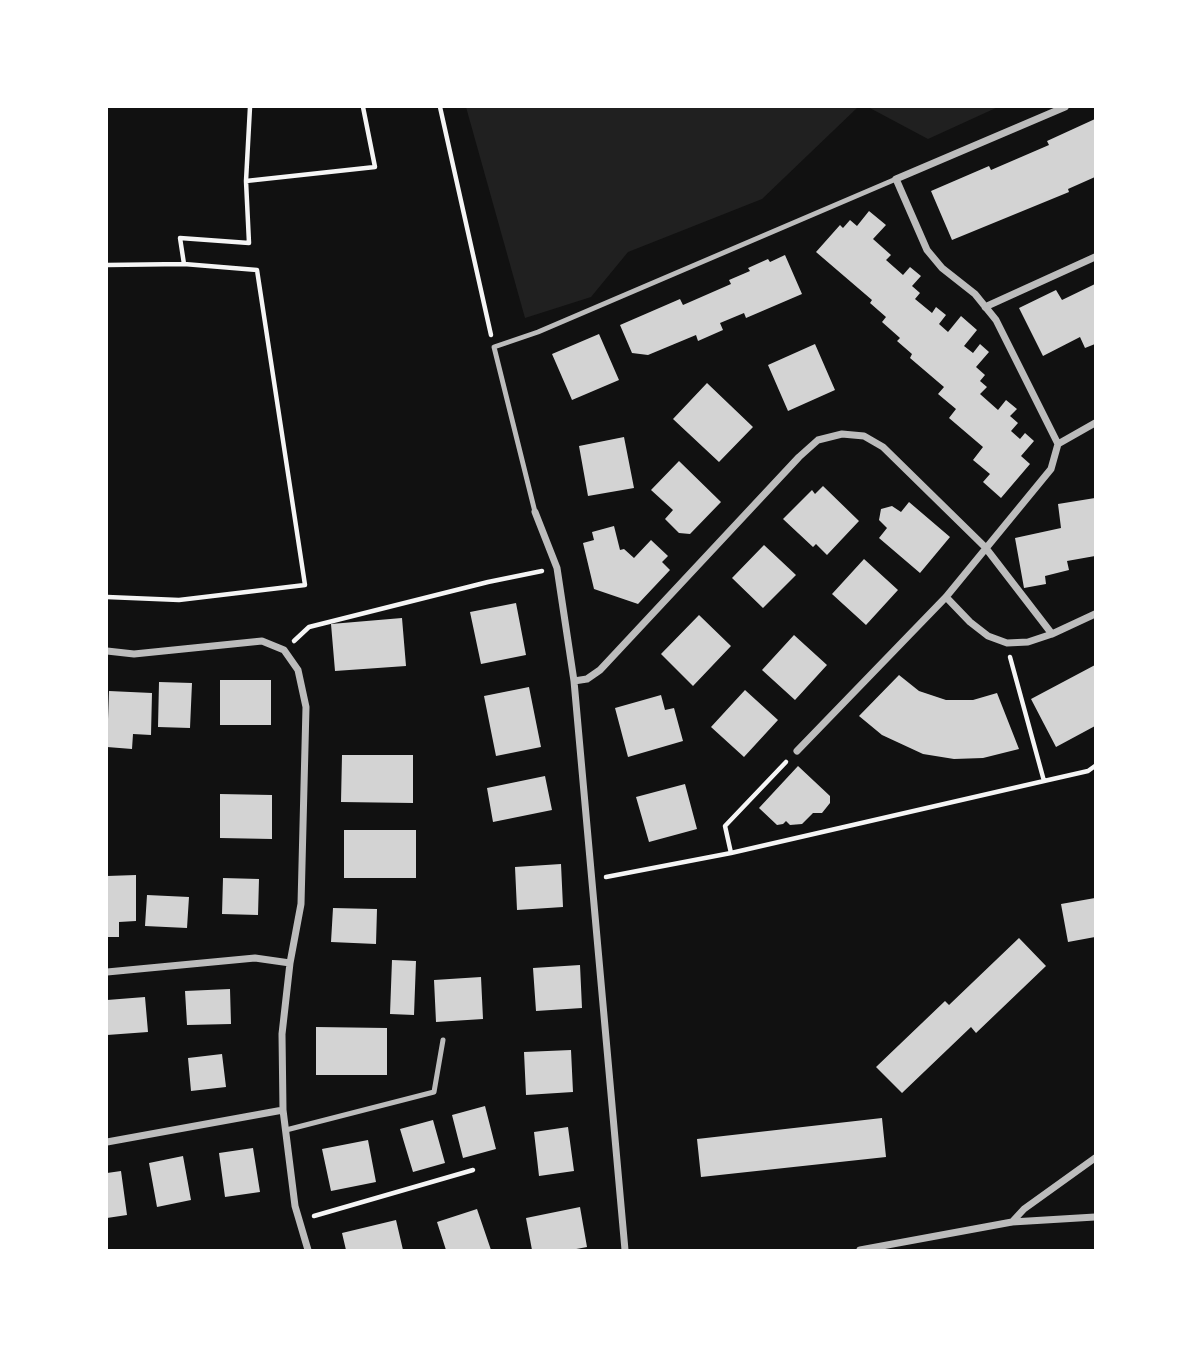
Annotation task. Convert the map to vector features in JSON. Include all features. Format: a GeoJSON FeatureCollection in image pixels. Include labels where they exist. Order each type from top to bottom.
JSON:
{"type":"FeatureCollection","features":[{"type":"Feature","properties":{"kind":"street"},"geometry":{"type":"LineString","coordinates":[[797,751],[946,597],[1051,468],[1058,444],[996,320],[975,295],[942,268],[927,250],[896,179],[1065,107]]}},
{"type":"Feature","properties":{"kind":"street"},"geometry":{"type":"LineString","coordinates":[[985,307],[1095,257]]}},
{"type":"Feature","properties":{"kind":"street"},"geometry":{"type":"LineString","coordinates":[[1058,444],[1095,423]]}},
{"type":"Feature","properties":{"kind":"street"},"geometry":{"type":"LineString","coordinates":[[574,681],[587,679],[600,670],[799,457],[818,440],[842,434],[864,436],[883,447],[985,547],[1052,634]]}},
{"type":"Feature","properties":{"kind":"street"},"geometry":{"type":"LineString","coordinates":[[535,512],[557,568],[574,681],[625,1250]]}},
{"type":"Feature","properties":{"kind":"street"},"geometry":{"type":"LineString","coordinates":[[946,597],[988,636],[1007,643],[1028,642],[1095,614]]}},
{"type":"Feature","properties":{"kind":"street"},"geometry":{"type":"LineString","coordinates":[[107,651],[134,654],[262,642],[284,650],[298,670],[306,707],[301,904],[290,962],[282,1034],[283,1110],[295,1206],[308,1250]]}},
{"type":"Feature","properties":{"kind":"street"},"geometry":{"type":"LineString","coordinates":[[107,972],[256,958],[290,962]]}},
{"type":"Feature","properties":{"kind":"street"},"geometry":{"type":"LineString","coordinates":[[107,1142],[283,1110]]}},
{"type":"Feature","properties":{"kind":"street"},"geometry":{"type":"LineString","coordinates":[[1012,1222],[1024,1209],[1095,1158]]}},
{"type":"Feature","properties":{"kind":"street"},"geometry":{"type":"LineString","coordinates":[[860,1250],[1012,1222],[1095,1217]]}},
{"type":"Feature","properties":{"kind":"lane"},"geometry":{"type":"LineString","coordinates":[[535,512],[494,347],[538,332],[896,179]]}},
{"type":"Feature","properties":{"kind":"lane"},"geometry":{"type":"LineString","coordinates":[[286,1129],[434,1092],[443,1040]]}},
{"type":"Feature","properties":{"kind":"path"},"geometry":{"type":"LineString","coordinates":[[184,264],[180,238],[249,243],[246,181],[250,107]]}},
{"type":"Feature","properties":{"kind":"path"},"geometry":{"type":"LineString","coordinates":[[246,181],[375,167],[363,107]]}},
{"type":"Feature","properties":{"kind":"path"},"geometry":{"type":"LineString","coordinates":[[440,107],[494,347]]}},
{"type":"Feature","properties":{"kind":"path"},"geometry":{"type":"LineString","coordinates":[[107,265],[184,264],[257,270],[305,585],[179,600],[107,597]]}},
{"type":"Feature","properties":{"kind":"path"},"geometry":{"type":"LineString","coordinates":[[284,650],[309,627],[488,582],[557,568]]}},
{"type":"Feature","properties":{"kind":"path"},"geometry":{"type":"LineString","coordinates":[[1007,643],[1044,781]]}},
{"type":"Feature","properties":{"kind":"path"},"geometry":{"type":"LineString","coordinates":[[731,853],[725,826],[797,751]]}},
{"type":"Feature","properties":{"kind":"path"},"geometry":{"type":"LineString","coordinates":[[590,880],[731,853],[1088,771],[1095,766]]}},
{"type":"Feature","properties":{"kind":"path"},"geometry":{"type":"LineString","coordinates":[[299,1220],[473,1170]]}},
{"type":"Feature","properties":{"kind":"shaded area"},"geometry":{"type":"Polygon","coordinates":[[[466,107],[858,107],[762,199],[628,252],[591,297],[525,318],[466,107]]]}},
{"type":"Feature","properties":{"kind":"shaded area"},"geometry":{"type":"Polygon","coordinates":[[[868,107],[998,107],[928,139],[868,107]]]}},
{"type":"Feature","properties":{"kind":"building"},"geometry":{"type":"Polygon","coordinates":[[[1095,119],[1095,177],[1068,189],[1069,192],[952,240],[931,191],[989,166],[991,170],[1049,145],[1047,141],[1095,119]]]}},
{"type":"Feature","properties":{"kind":"building"},"geometry":{"type":"Polygon","coordinates":[[[869,211],[886,225],[873,239],[891,255],[886,260],[903,275],[910,267],[921,276],[912,286],[920,293],[915,299],[932,313],[936,307],[946,315],[939,324],[948,332],[961,316],[977,330],[964,346],[973,353],[980,344],[989,352],[976,367],[985,375],[980,381],[987,387],[980,394],[998,410],[1006,400],[1017,409],[1010,416],[1018,423],[1011,431],[1020,439],[1025,433],[1034,441],[1021,456],[1030,464],[1001,498],[983,482],[990,474],[973,460],[983,447],[949,418],[956,409],[938,394],[944,387],[910,358],[912,354],[897,341],[900,338],[882,322],[886,317],[870,303],[872,300],[816,252],[840,225],[843,228],[850,220],[857,226],[869,211]]]}},
{"type":"Feature","properties":{"kind":"building"},"geometry":{"type":"Polygon","coordinates":[[[785,255],[802,294],[746,318],[744,313],[720,323],[723,330],[698,341],[696,335],[648,355],[632,353],[620,325],[680,299],[683,305],[731,284],[729,280],[750,271],[748,268],[785,255]]]}},
{"type":"Feature","properties":{"kind":"building"},"geometry":{"type":"Polygon","coordinates":[[[1095,284],[1095,344],[1085,348],[1080,337],[1043,356],[1019,308],[1056,290],[1062,300],[1095,284]]]}},
{"type":"Feature","properties":{"kind":"building"},"geometry":{"type":"Polygon","coordinates":[[[599,334],[619,380],[572,400],[552,354],[599,334]]]}},
{"type":"Feature","properties":{"kind":"building"},"geometry":{"type":"Polygon","coordinates":[[[815,344],[835,390],[788,411],[768,365],[815,344]]]}},
{"type":"Feature","properties":{"kind":"building"},"geometry":{"type":"Polygon","coordinates":[[[707,383],[753,427],[719,462],[673,419],[707,383]]]}},
{"type":"Feature","properties":{"kind":"building"},"geometry":{"type":"Polygon","coordinates":[[[624,437],[634,488],[588,496],[579,446],[624,437]]]}},
{"type":"Feature","properties":{"kind":"building"},"geometry":{"type":"Polygon","coordinates":[[[679,461],[721,502],[690,534],[679,533],[665,519],[673,510],[651,490],[679,461]]]}},
{"type":"Feature","properties":{"kind":"building"},"geometry":{"type":"Polygon","coordinates":[[[823,486],[859,521],[827,555],[816,544],[813,547],[783,519],[812,490],[815,494],[823,486]]]}},
{"type":"Feature","properties":{"kind":"building"},"geometry":{"type":"Polygon","coordinates":[[[1095,498],[1095,556],[1067,561],[1069,570],[1045,576],[1046,584],[1024,588],[1015,538],[1061,528],[1058,504],[1095,498]]]}},
{"type":"Feature","properties":{"kind":"building"},"geometry":{"type":"Polygon","coordinates":[[[909,502],[950,537],[920,573],[879,538],[887,528],[879,520],[881,509],[892,506],[901,512],[909,502]]]}},
{"type":"Feature","properties":{"kind":"building"},"geometry":{"type":"Polygon","coordinates":[[[614,526],[620,550],[624,549],[634,558],[651,540],[668,556],[662,562],[670,570],[638,604],[594,589],[583,543],[594,540],[592,532],[614,526]]]}},
{"type":"Feature","properties":{"kind":"building"},"geometry":{"type":"Polygon","coordinates":[[[764,545],[796,575],[763,608],[732,578],[764,545]]]}},
{"type":"Feature","properties":{"kind":"building"},"geometry":{"type":"Polygon","coordinates":[[[864,559],[898,590],[866,625],[832,594],[864,559]]]}},
{"type":"Feature","properties":{"kind":"building"},"geometry":{"type":"Polygon","coordinates":[[[516,603],[526,655],[481,664],[470,612],[516,603]]]}},
{"type":"Feature","properties":{"kind":"building"},"geometry":{"type":"Polygon","coordinates":[[[699,615],[731,646],[693,686],[661,654],[699,615]]]}},
{"type":"Feature","properties":{"kind":"building"},"geometry":{"type":"Polygon","coordinates":[[[402,618],[406,666],[335,671],[331,624],[402,618]]]}},
{"type":"Feature","properties":{"kind":"building"},"geometry":{"type":"Polygon","coordinates":[[[794,635],[827,665],[795,700],[762,670],[794,635]]]}},
{"type":"Feature","properties":{"kind":"building"},"geometry":{"type":"Polygon","coordinates":[[[1095,665],[1095,726],[1056,747],[1031,699],[1095,665]]]}},
{"type":"Feature","properties":{"kind":"building"},"geometry":{"type":"Polygon","coordinates":[[[899,675],[919,691],[946,700],[973,700],[997,693],[1019,749],[983,758],[954,759],[923,754],[882,735],[859,716],[899,675]]]}},
{"type":"Feature","properties":{"kind":"building"},"geometry":{"type":"Polygon","coordinates":[[[220,680],[271,680],[271,725],[220,725],[220,680]]]}},
{"type":"Feature","properties":{"kind":"building"},"geometry":{"type":"Polygon","coordinates":[[[159,682],[192,683],[190,728],[158,727],[159,682]]]}},
{"type":"Feature","properties":{"kind":"building"},"geometry":{"type":"Polygon","coordinates":[[[529,687],[541,747],[496,756],[484,696],[529,687]]]}},
{"type":"Feature","properties":{"kind":"building"},"geometry":{"type":"Polygon","coordinates":[[[745,690],[778,720],[744,757],[711,727],[745,690]]]}},
{"type":"Feature","properties":{"kind":"building"},"geometry":{"type":"Polygon","coordinates":[[[109,691],[152,693],[151,735],[133,734],[132,749],[107,747],[109,691]]]}},
{"type":"Feature","properties":{"kind":"building"},"geometry":{"type":"Polygon","coordinates":[[[661,695],[665,710],[674,708],[683,741],[628,757],[615,708],[661,695]]]}},
{"type":"Feature","properties":{"kind":"building"},"geometry":{"type":"Polygon","coordinates":[[[342,755],[413,755],[413,803],[341,802],[342,755]]]}},
{"type":"Feature","properties":{"kind":"building"},"geometry":{"type":"Polygon","coordinates":[[[798,766],[830,796],[830,803],[822,813],[813,813],[802,824],[790,825],[786,821],[777,825],[759,808],[798,766]]]}},
{"type":"Feature","properties":{"kind":"building"},"geometry":{"type":"Polygon","coordinates":[[[545,776],[552,810],[493,822],[487,788],[545,776]]]}},
{"type":"Feature","properties":{"kind":"building"},"geometry":{"type":"Polygon","coordinates":[[[685,784],[697,829],[649,842],[636,797],[685,784]]]}},
{"type":"Feature","properties":{"kind":"building"},"geometry":{"type":"Polygon","coordinates":[[[220,794],[272,795],[272,839],[220,838],[220,794]]]}},
{"type":"Feature","properties":{"kind":"building"},"geometry":{"type":"Polygon","coordinates":[[[344,830],[416,830],[416,878],[344,878],[344,830]]]}},
{"type":"Feature","properties":{"kind":"building"},"geometry":{"type":"Polygon","coordinates":[[[561,864],[563,907],[517,910],[515,867],[561,864]]]}},
{"type":"Feature","properties":{"kind":"building"},"geometry":{"type":"Polygon","coordinates":[[[136,875],[136,921],[119,922],[119,937],[107,937],[107,876],[136,875]]]}},
{"type":"Feature","properties":{"kind":"building"},"geometry":{"type":"Polygon","coordinates":[[[223,878],[259,879],[258,915],[222,914],[223,878]]]}},
{"type":"Feature","properties":{"kind":"building"},"geometry":{"type":"Polygon","coordinates":[[[147,895],[189,897],[187,928],[145,926],[147,895]]]}},
{"type":"Feature","properties":{"kind":"building"},"geometry":{"type":"Polygon","coordinates":[[[1095,898],[1095,937],[1068,942],[1061,904],[1095,898]]]}},
{"type":"Feature","properties":{"kind":"building"},"geometry":{"type":"Polygon","coordinates":[[[333,908],[377,909],[376,944],[331,942],[333,908]]]}},
{"type":"Feature","properties":{"kind":"building"},"geometry":{"type":"Polygon","coordinates":[[[1019,938],[1046,966],[976,1033],[971,1027],[902,1093],[876,1067],[945,1001],[949,1005],[1019,938]]]}},
{"type":"Feature","properties":{"kind":"building"},"geometry":{"type":"Polygon","coordinates":[[[392,960],[416,961],[414,1015],[390,1014],[392,960]]]}},
{"type":"Feature","properties":{"kind":"building"},"geometry":{"type":"Polygon","coordinates":[[[580,965],[582,1008],[536,1011],[533,968],[580,965]]]}},
{"type":"Feature","properties":{"kind":"building"},"geometry":{"type":"Polygon","coordinates":[[[481,977],[483,1019],[436,1022],[434,980],[481,977]]]}},
{"type":"Feature","properties":{"kind":"building"},"geometry":{"type":"Polygon","coordinates":[[[230,989],[231,1024],[187,1025],[185,991],[230,989]]]}},
{"type":"Feature","properties":{"kind":"building"},"geometry":{"type":"Polygon","coordinates":[[[145,997],[148,1032],[107,1035],[107,1000],[145,997]]]}},
{"type":"Feature","properties":{"kind":"building"},"geometry":{"type":"Polygon","coordinates":[[[316,1027],[387,1028],[387,1075],[316,1075],[316,1027]]]}},
{"type":"Feature","properties":{"kind":"building"},"geometry":{"type":"Polygon","coordinates":[[[571,1050],[573,1092],[526,1095],[524,1052],[571,1050]]]}},
{"type":"Feature","properties":{"kind":"building"},"geometry":{"type":"Polygon","coordinates":[[[222,1054],[226,1087],[191,1091],[188,1058],[222,1054]]]}},
{"type":"Feature","properties":{"kind":"building"},"geometry":{"type":"Polygon","coordinates":[[[485,1106],[496,1149],[463,1158],[452,1115],[485,1106]]]}},
{"type":"Feature","properties":{"kind":"building"},"geometry":{"type":"Polygon","coordinates":[[[882,1118],[886,1157],[701,1177],[697,1139],[882,1118]]]}},
{"type":"Feature","properties":{"kind":"building"},"geometry":{"type":"Polygon","coordinates":[[[433,1120],[445,1163],[413,1172],[400,1129],[433,1120]]]}},
{"type":"Feature","properties":{"kind":"building"},"geometry":{"type":"Polygon","coordinates":[[[568,1127],[574,1171],[539,1176],[534,1132],[568,1127]]]}},
{"type":"Feature","properties":{"kind":"building"},"geometry":{"type":"Polygon","coordinates":[[[368,1140],[376,1182],[331,1191],[322,1149],[368,1140]]]}},
{"type":"Feature","properties":{"kind":"building"},"geometry":{"type":"Polygon","coordinates":[[[253,1148],[260,1192],[225,1197],[219,1153],[253,1148]]]}},
{"type":"Feature","properties":{"kind":"building"},"geometry":{"type":"Polygon","coordinates":[[[183,1156],[191,1200],[157,1207],[149,1163],[183,1156]]]}},
{"type":"Feature","properties":{"kind":"building"},"geometry":{"type":"Polygon","coordinates":[[[121,1171],[127,1215],[107,1218],[107,1173],[121,1171]]]}},
{"type":"Feature","properties":{"kind":"building"},"geometry":{"type":"Polygon","coordinates":[[[580,1207],[587,1247],[571,1250],[532,1250],[526,1218],[580,1207]]]}},
{"type":"Feature","properties":{"kind":"building"},"geometry":{"type":"Polygon","coordinates":[[[477,1209],[491,1250],[446,1250],[437,1222],[477,1209]]]}},
{"type":"Feature","properties":{"kind":"building"},"geometry":{"type":"Polygon","coordinates":[[[396,1220],[403,1250],[346,1250],[342,1233],[396,1220]]]}}]}
